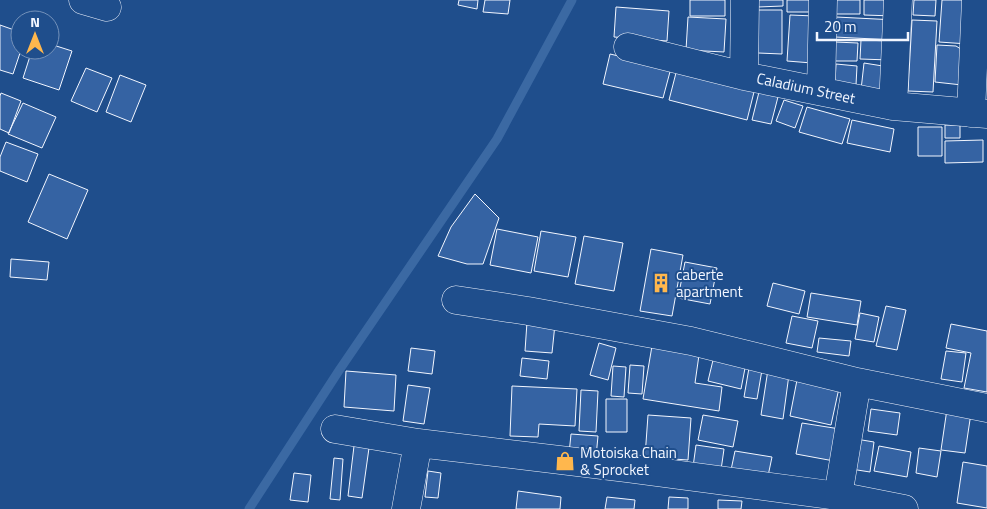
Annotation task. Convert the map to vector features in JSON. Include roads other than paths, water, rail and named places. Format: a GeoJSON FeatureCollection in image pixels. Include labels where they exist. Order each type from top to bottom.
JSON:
{"type":"FeatureCollection","features":[{"type":"Feature","properties":{"kind":"street"},"geometry":{"type":"LineString","coordinates":[[744,76],[745,0]]}},
{"type":"Feature","properties":{"kind":"street"},"geometry":{"type":"LineString","coordinates":[[821,91],[823,0]]}},
{"type":"Feature","properties":{"kind":"street"},"geometry":{"type":"LineString","coordinates":[[892,106],[898,0]]}},
{"type":"Feature","properties":{"kind":"street"},"geometry":{"type":"LineString","coordinates":[[976,0],[979,114]]}},
{"type":"Feature","properties":{"kind":"street","name":"Caladium Street"},"geometry":{"type":"LineString","coordinates":[[628,47],[744,76],[892,106],[979,114]]}},
{"type":"Feature","properties":{"kind":"street"},"geometry":{"type":"LineString","coordinates":[[456,300],[528,311],[691,341],[857,382],[987,408]]}},
{"type":"Feature","properties":{"kind":"street"},"geometry":{"type":"LineString","coordinates":[[838,496],[857,382]]}},
{"type":"Feature","properties":{"kind":"street"},"geometry":{"type":"LineString","coordinates":[[335,429],[418,443],[838,496],[904,509]]}},
{"type":"Feature","properties":{"kind":"street"},"geometry":{"type":"LineString","coordinates":[[406,509],[418,443]]}},
{"type":"Feature","properties":{"kind":"waterway"},"geometry":{"type":"LineString","coordinates":[[249,509],[340,369],[497,139],[572,0]]}},
{"type":"Feature","properties":{"kind":"place","name":"caberte apartment"},"geometry":{"type":"Point","coordinates":[661,283]}},
{"type":"Feature","properties":{"kind":"place","name":"Motoiska Chain & Sprocket"},"geometry":{"type":"Point","coordinates":[565,461]}}]}
